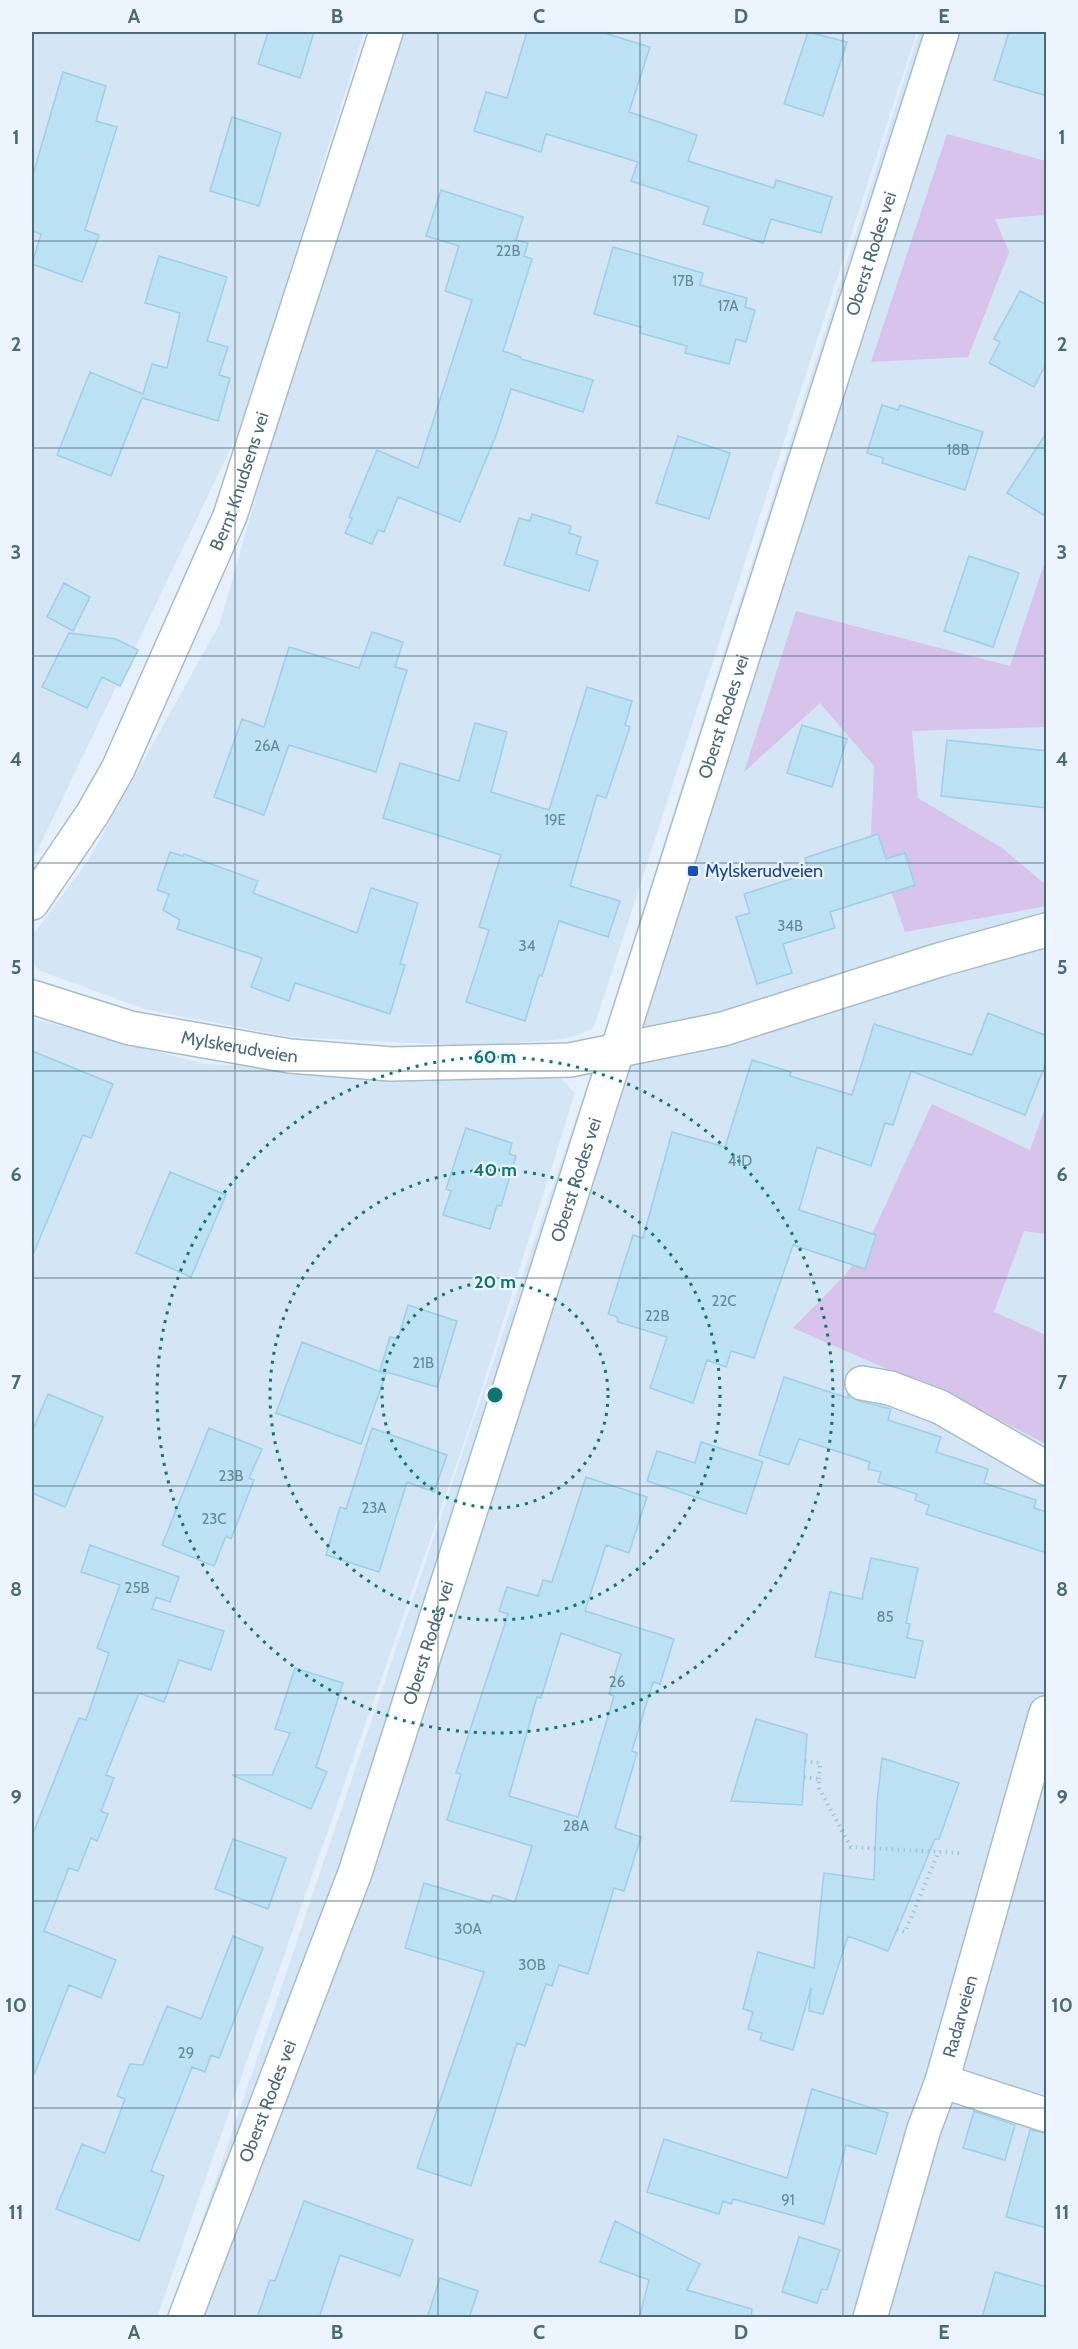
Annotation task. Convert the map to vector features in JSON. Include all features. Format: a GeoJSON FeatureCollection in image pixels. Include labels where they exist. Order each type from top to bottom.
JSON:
{"type":"FeatureCollection","features":[{"type":"Feature","properties":{"kind":"street","name":"Bernt Knudsens vei"},"geometry":{"type":"LineString","coordinates":[[32,903],[93,813],[118,769],[230,516],[386,32]]}},
{"type":"Feature","properties":{"kind":"street","name":"Oberst Rodes vei"},"geometry":{"type":"LineString","coordinates":[[185,2318],[355,1873],[942,32]]}},
{"type":"Feature","properties":{"kind":"street","name":"Mylskerudveien"},"geometry":{"type":"LineString","coordinates":[[32,997],[130,1028],[290,1056],[403,1064],[570,1060],[723,1029],[939,960],[1047,930]]}},
{"type":"Feature","properties":{"kind":"street"},"geometry":{"type":"LineString","coordinates":[[862,1383],[890,1388],[940,1407],[1047,1468]]}},
{"type":"Feature","properties":{"kind":"street","name":"Radarveien"},"geometry":{"type":"LineString","coordinates":[[870,2318],[924,2129],[942,2081],[1047,1713]]}},
{"type":"Feature","properties":{"kind":"street"},"geometry":{"type":"LineString","coordinates":[[942,2081],[1047,2115]]}},
{"type":"Feature","properties":{"kind":"path"},"geometry":{"type":"LineString","coordinates":[[805,1761],[820,1763],[819,1788],[851,1847],[960,1852]]}},
{"type":"Feature","properties":{"kind":"path"},"geometry":{"type":"LineString","coordinates":[[804,1777],[819,1779]]}},
{"type":"Feature","properties":{"kind":"path"},"geometry":{"type":"LineString","coordinates":[[897,1929],[905,1932],[939,1851]]}},
{"type":"Feature","properties":{"kind":"shaded area"},"geometry":{"type":"Polygon","coordinates":[[[32,32],[364,32],[242,425],[32,862],[32,32]]]}},
{"type":"Feature","properties":{"kind":"shaded area"},"geometry":{"type":"Polygon","coordinates":[[[403,32],[917,32],[595,1024],[591,1030],[565,1039],[474,1046],[292,1037],[147,1010],[38,970],[32,959],[32,936],[88,861],[220,623],[281,409],[403,32]]]}},
{"type":"Feature","properties":{"kind":"shaded area"},"geometry":{"type":"Polygon","coordinates":[[[919,32],[1046,32],[1046,2317],[169,2318],[596,1059],[919,32]]]}},
{"type":"Feature","properties":{"kind":"shaded area"},"geometry":{"type":"Polygon","coordinates":[[[947,134],[1046,161],[1046,215],[995,219],[1009,252],[968,357],[871,362],[947,134]]]}},
{"type":"Feature","properties":{"kind":"shaded area"},"geometry":{"type":"Polygon","coordinates":[[[1046,558],[1046,727],[912,731],[918,798],[1002,848],[1046,885],[1046,906],[905,932],[871,833],[874,766],[820,703],[744,772],[796,611],[1010,666],[1046,558]]]}},
{"type":"Feature","properties":{"kind":"shaded area"},"geometry":{"type":"Polygon","coordinates":[[[32,1018],[204,1064],[561,1078],[575,1093],[469,1429],[157,2317],[32,2317],[32,1018]]]}},
{"type":"Feature","properties":{"kind":"shaded area"},"geometry":{"type":"Polygon","coordinates":[[[932,1104],[1030,1150],[1046,1105],[1046,1234],[1024,1231],[994,1312],[1046,1335],[1046,1444],[973,1406],[793,1328],[845,1275],[867,1245],[932,1104]]]}},
{"type":"Feature","properties":{"kind":"building"},"geometry":{"type":"Polygon","coordinates":[[[268,32],[314,32],[300,78],[258,64],[268,32]]]}},
{"type":"Feature","properties":{"kind":"building"},"geometry":{"type":"Polygon","coordinates":[[[527,32],[601,32],[650,47],[629,112],[697,135],[688,161],[774,188],[776,180],[832,197],[821,233],[771,219],[763,243],[703,224],[709,207],[631,181],[638,162],[546,134],[541,152],[474,131],[486,92],[507,98],[527,32]]]}},
{"type":"Feature","properties":{"kind":"building"},"geometry":{"type":"Polygon","coordinates":[[[808,32],[847,42],[823,116],[784,104],[808,32]]]}},
{"type":"Feature","properties":{"kind":"building"},"geometry":{"type":"Polygon","coordinates":[[[1009,32],[1047,32],[1047,96],[994,80],[1009,32]]]}},
{"type":"Feature","properties":{"kind":"building"},"geometry":{"type":"Polygon","coordinates":[[[63,72],[106,86],[96,121],[117,127],[85,230],[99,235],[82,282],[32,264],[41,234],[32,231],[32,178],[63,72]]]}},
{"type":"Feature","properties":{"kind":"building"},"geometry":{"type":"Polygon","coordinates":[[[232,117],[281,133],[259,206],[210,191],[232,117]]]}},
{"type":"Feature","properties":{"kind":"building"},"geometry":{"type":"Polygon","coordinates":[[[441,190],[523,217],[516,240],[528,243],[524,256],[532,259],[503,351],[521,357],[521,359],[593,380],[583,412],[511,389],[497,433],[460,522],[398,497],[384,532],[378,530],[372,544],[345,533],[352,518],[349,517],[377,450],[418,468],[472,300],[445,291],[459,246],[426,236],[441,190]]]}},
{"type":"Feature","properties":{"kind":"building"},"geometry":{"type":"Polygon","coordinates":[[[613,247],[703,273],[700,285],[747,298],[745,307],[755,310],[746,342],[736,339],[729,364],[685,353],[687,346],[640,333],[641,327],[594,314],[613,247]]]}},
{"type":"Feature","properties":{"kind":"building"},"geometry":{"type":"Polygon","coordinates":[[[159,256],[227,277],[207,341],[228,347],[219,375],[230,378],[218,421],[142,398],[111,476],[57,455],[90,372],[143,394],[152,364],[167,368],[180,313],[145,303],[159,256]]]}},
{"type":"Feature","properties":{"kind":"building"},"geometry":{"type":"Polygon","coordinates":[[[1020,291],[1047,305],[1047,362],[1034,387],[989,363],[1000,342],[994,339],[1020,291]]]}},
{"type":"Feature","properties":{"kind":"building"},"geometry":{"type":"Polygon","coordinates":[[[882,405],[898,410],[900,405],[983,432],[965,490],[882,463],[883,458],[867,453],[882,405]]]}},
{"type":"Feature","properties":{"kind":"building"},"geometry":{"type":"Polygon","coordinates":[[[1047,432],[1047,517],[1007,493],[1047,432]]]}},
{"type":"Feature","properties":{"kind":"building"},"geometry":{"type":"Polygon","coordinates":[[[678,436],[730,453],[709,519],[656,503],[678,436]]]}},
{"type":"Feature","properties":{"kind":"building"},"geometry":{"type":"Polygon","coordinates":[[[532,514],[571,526],[569,533],[581,537],[576,554],[598,561],[589,591],[504,565],[519,518],[530,521],[532,514]]]}},
{"type":"Feature","properties":{"kind":"building"},"geometry":{"type":"Polygon","coordinates":[[[969,556],[1019,573],[993,647],[944,631],[969,556]]]}},
{"type":"Feature","properties":{"kind":"building"},"geometry":{"type":"Polygon","coordinates":[[[64,583],[90,597],[73,631],[47,617],[64,583]]]}},
{"type":"Feature","properties":{"kind":"building"},"geometry":{"type":"Polygon","coordinates":[[[372,632],[403,642],[395,667],[407,670],[376,772],[289,745],[264,815],[214,797],[242,719],[264,727],[289,647],[359,668],[372,632]]]}},
{"type":"Feature","properties":{"kind":"building"},"geometry":{"type":"Polygon","coordinates":[[[69,633],[116,639],[138,650],[120,686],[102,677],[87,708],[42,687],[69,633]]]}},
{"type":"Feature","properties":{"kind":"building"},"geometry":{"type":"Polygon","coordinates":[[[587,687],[632,701],[625,725],[630,727],[606,798],[597,795],[570,886],[620,901],[608,937],[559,921],[525,1021],[466,1002],[489,930],[479,927],[501,855],[383,818],[400,763],[459,781],[475,723],[507,732],[491,792],[549,810],[587,687]]]}},
{"type":"Feature","properties":{"kind":"building"},"geometry":{"type":"Polygon","coordinates":[[[802,725],[847,739],[832,787],[787,773],[802,725]]]}},
{"type":"Feature","properties":{"kind":"building"},"geometry":{"type":"Polygon","coordinates":[[[947,740],[1047,751],[1047,808],[941,796],[947,740]]]}},
{"type":"Feature","properties":{"kind":"building"},"geometry":{"type":"Polygon","coordinates":[[[878,834],[886,859],[905,853],[915,885],[830,912],[835,928],[783,944],[792,973],[757,984],[736,917],[750,913],[744,894],[810,873],[805,858],[878,834]]]}},
{"type":"Feature","properties":{"kind":"building"},"geometry":{"type":"Polygon","coordinates":[[[170,852],[183,856],[184,854],[258,881],[253,893],[357,933],[371,888],[418,903],[400,964],[405,965],[390,1014],[295,983],[289,1001],[251,987],[262,958],[177,929],[180,920],[163,910],[169,894],[157,890],[170,852]]]}},
{"type":"Feature","properties":{"kind":"building"},"geometry":{"type":"Polygon","coordinates":[[[988,1013],[1047,1036],[1047,1061],[1025,1115],[911,1071],[893,1125],[885,1123],[871,1166],[817,1147],[799,1210],[876,1235],[865,1269],[793,1245],[754,1358],[731,1351],[726,1367],[707,1360],[693,1403],[650,1388],[667,1337],[618,1322],[617,1317],[608,1314],[633,1235],[643,1238],[672,1132],[725,1147],[752,1060],[791,1072],[790,1076],[852,1095],[874,1024],[972,1055],[988,1013]]]}},
{"type":"Feature","properties":{"kind":"building"},"geometry":{"type":"Polygon","coordinates":[[[32,1051],[113,1084],[91,1138],[83,1135],[32,1257],[32,1051]]]}},
{"type":"Feature","properties":{"kind":"building"},"geometry":{"type":"Polygon","coordinates":[[[466,1128],[512,1143],[509,1154],[516,1156],[501,1206],[497,1205],[490,1229],[443,1215],[451,1191],[446,1189],[466,1128]]]}},
{"type":"Feature","properties":{"kind":"building"},"geometry":{"type":"Polygon","coordinates":[[[170,1172],[226,1195],[191,1277],[136,1253],[170,1172]]]}},
{"type":"Feature","properties":{"kind":"building"},"geometry":{"type":"Polygon","coordinates":[[[408,1305],[457,1321],[437,1387],[380,1370],[390,1337],[398,1339],[408,1305]]]}},
{"type":"Feature","properties":{"kind":"building"},"geometry":{"type":"Polygon","coordinates":[[[302,1342],[386,1374],[361,1444],[276,1413],[302,1342]]]}},
{"type":"Feature","properties":{"kind":"building"},"geometry":{"type":"Polygon","coordinates":[[[784,1377],[891,1409],[888,1420],[941,1437],[936,1452],[988,1469],[984,1483],[1036,1500],[1034,1508],[1047,1512],[1047,1553],[926,1514],[929,1505],[915,1500],[917,1494],[878,1482],[881,1472],[868,1469],[870,1462],[799,1439],[789,1465],[759,1455],[784,1377]]]}},
{"type":"Feature","properties":{"kind":"building"},"geometry":{"type":"Polygon","coordinates":[[[48,1394],[103,1417],[65,1507],[32,1493],[32,1432],[48,1394]]]}},
{"type":"Feature","properties":{"kind":"building"},"geometry":{"type":"Polygon","coordinates":[[[209,1428],[262,1449],[249,1478],[254,1480],[231,1539],[226,1536],[214,1566],[162,1545],[209,1428]]]}},
{"type":"Feature","properties":{"kind":"building"},"geometry":{"type":"Polygon","coordinates":[[[372,1428],[447,1455],[434,1492],[407,1482],[379,1572],[326,1555],[340,1507],[346,1509],[372,1428]]]}},
{"type":"Feature","properties":{"kind":"building"},"geometry":{"type":"Polygon","coordinates":[[[701,1442],[763,1462],[746,1514],[647,1481],[657,1451],[695,1463],[701,1442]]]}},
{"type":"Feature","properties":{"kind":"building"},"geometry":{"type":"Polygon","coordinates":[[[586,1477],[647,1497],[629,1553],[606,1545],[585,1611],[674,1639],[660,1684],[653,1682],[632,1751],[637,1753],[615,1828],[641,1837],[624,1891],[614,1888],[588,1974],[559,1965],[552,1986],[546,1984],[525,2046],[517,2043],[471,2186],[417,2168],[484,1972],[405,1948],[424,1883],[490,1903],[493,1895],[515,1902],[532,1846],[447,1820],[461,1774],[456,1773],[508,1614],[499,1611],[507,1587],[538,1596],[543,1580],[552,1582],[586,1477]],[[561,1633],[541,1698],[537,1697],[509,1796],[578,1817],[614,1696],[609,1694],[621,1654],[561,1633]]]}},
{"type":"Feature","properties":{"kind":"building"},"geometry":{"type":"Polygon","coordinates":[[[90,1545],[179,1577],[170,1602],[156,1597],[152,1609],[224,1631],[211,1670],[179,1660],[164,1702],[139,1693],[106,1775],[114,1778],[101,1811],[108,1814],[97,1841],[91,1838],[78,1871],[69,1868],[44,1931],[116,1960],[101,1998],[69,1985],[34,2075],[32,1836],[79,1718],[86,1720],[109,1653],[97,1648],[120,1585],[81,1572],[90,1545]]]}},
{"type":"Feature","properties":{"kind":"building"},"geometry":{"type":"Polygon","coordinates":[[[871,1558],[918,1568],[906,1623],[910,1624],[907,1638],[923,1641],[915,1678],[815,1657],[830,1592],[862,1599],[871,1558]]]}},
{"type":"Feature","properties":{"kind":"building"},"geometry":{"type":"Polygon","coordinates":[[[295,1668],[343,1683],[316,1767],[327,1772],[311,1809],[232,1775],[272,1775],[290,1733],[275,1729],[295,1668]]]}},
{"type":"Feature","properties":{"kind":"building"},"geometry":{"type":"Polygon","coordinates":[[[756,1719],[807,1734],[802,1805],[731,1801],[756,1719]]]}},
{"type":"Feature","properties":{"kind":"building"},"geometry":{"type":"Polygon","coordinates":[[[882,1758],[959,1783],[939,1839],[935,1839],[888,1951],[848,1936],[823,2014],[809,2011],[811,1988],[793,2050],[760,2040],[762,2033],[748,2029],[753,2012],[743,2009],[758,1952],[814,1968],[824,1873],[874,1880],[877,1802],[882,1758]]]}},
{"type":"Feature","properties":{"kind":"building"},"geometry":{"type":"Polygon","coordinates":[[[233,1839],[286,1858],[268,1909],[215,1889],[233,1839]]]}},
{"type":"Feature","properties":{"kind":"building"},"geometry":{"type":"Polygon","coordinates":[[[233,1936],[263,1948],[219,2058],[211,2055],[205,2072],[192,2067],[151,2171],[164,2176],[139,2241],[56,2209],[82,2144],[105,2153],[125,2099],[117,2096],[130,2064],[143,2065],[167,2006],[201,2019],[233,1936]]]}},
{"type":"Feature","properties":{"kind":"building"},"geometry":{"type":"Polygon","coordinates":[[[812,2089],[888,2113],[876,2154],[846,2145],[824,2224],[733,2199],[731,2204],[723,2201],[719,2214],[647,2192],[664,2139],[787,2178],[812,2089]]]}},
{"type":"Feature","properties":{"kind":"building"},"geometry":{"type":"Polygon","coordinates":[[[974,2111],[1015,2125],[1005,2160],[963,2148],[974,2111]]]}},
{"type":"Feature","properties":{"kind":"building"},"geometry":{"type":"Polygon","coordinates":[[[1030,2130],[1047,2133],[1047,2228],[1006,2217],[1030,2130]]]}},
{"type":"Feature","properties":{"kind":"building"},"geometry":{"type":"Polygon","coordinates":[[[304,2201],[413,2240],[400,2276],[340,2255],[319,2318],[257,2318],[270,2280],[275,2281],[304,2201]]]}},
{"type":"Feature","properties":{"kind":"building"},"geometry":{"type":"Polygon","coordinates":[[[615,2221],[700,2264],[687,2290],[752,2309],[751,2318],[639,2318],[649,2280],[600,2262],[615,2221]]]}},
{"type":"Feature","properties":{"kind":"building"},"geometry":{"type":"Polygon","coordinates":[[[799,2237],[840,2250],[827,2290],[822,2289],[817,2303],[782,2292],[799,2237]]]}},
{"type":"Feature","properties":{"kind":"building"},"geometry":{"type":"Polygon","coordinates":[[[995,2272],[1047,2287],[1047,2318],[982,2318],[995,2272]]]}},
{"type":"Feature","properties":{"kind":"building"},"geometry":{"type":"Polygon","coordinates":[[[440,2278],[478,2291],[469,2318],[427,2318],[440,2278]]]}},
{"type":"Feature","properties":{"kind":"place","name":"Mylskerudveien"},"geometry":{"type":"Point","coordinates":[693,871]}}]}
